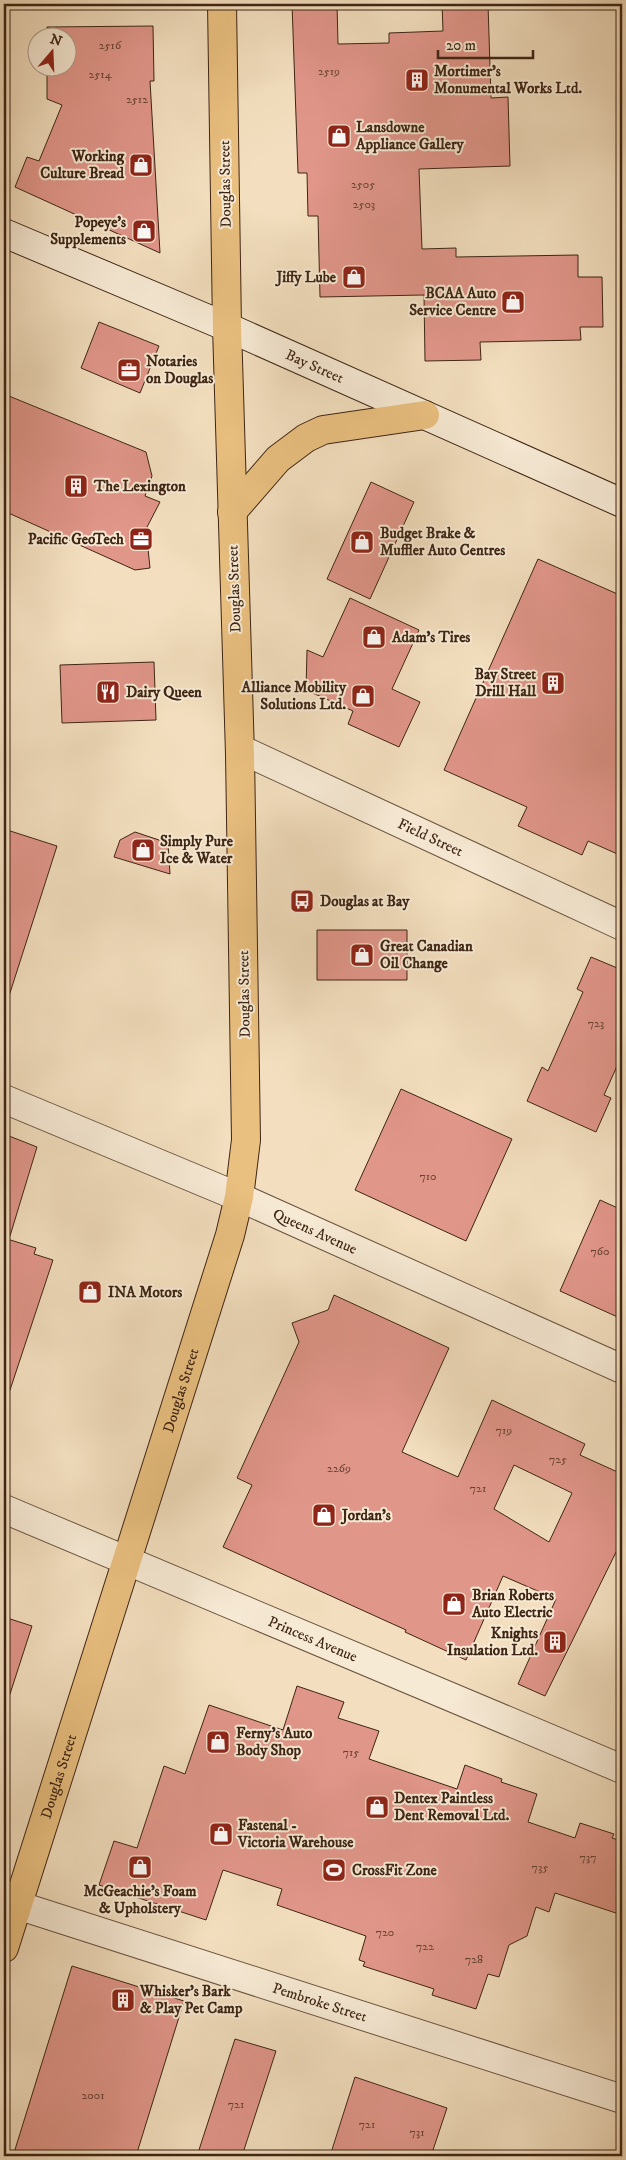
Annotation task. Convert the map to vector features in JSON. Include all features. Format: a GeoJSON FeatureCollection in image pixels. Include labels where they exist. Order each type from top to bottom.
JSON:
{"type":"FeatureCollection","features":[{"type":"Feature","properties":{"kind":"main road","name":"Douglas Street"},"geometry":{"type":"LineString","coordinates":[[4,1948],[230,1235],[239,1197],[246,1140],[240,749],[227,328],[222,4]]}},
{"type":"Feature","properties":{"kind":"main road"},"geometry":{"type":"LineString","coordinates":[[232,512],[278,459],[306,438],[323,430],[425,415]]}},
{"type":"Feature","properties":{"kind":"street","name":"Bay Street"},"geometry":{"type":"LineString","coordinates":[[4,233],[227,328],[622,503]]}},
{"type":"Feature","properties":{"kind":"street","name":"Field Street"},"geometry":{"type":"LineString","coordinates":[[240,749],[622,926]]}},
{"type":"Feature","properties":{"kind":"street","name":"Queens Avenue"},"geometry":{"type":"LineString","coordinates":[[4,1099],[239,1197],[622,1369]]}},
{"type":"Feature","properties":{"kind":"street","name":"Princess Avenue"},"geometry":{"type":"LineString","coordinates":[[4,1509],[622,1769]]}},
{"type":"Feature","properties":{"kind":"street","name":"Pembroke Street"},"geometry":{"type":"LineString","coordinates":[[17,1905],[622,2100]]}},
{"type":"Feature","properties":{"kind":"building"},"geometry":{"type":"Polygon","coordinates":[[[292,4],[337,4],[338,44],[389,43],[389,33],[443,31],[442,4],[488,4],[491,98],[508,97],[510,166],[419,169],[422,249],[456,248],[456,257],[578,255],[578,277],[602,277],[603,327],[580,327],[581,340],[480,342],[481,360],[425,361],[424,295],[320,297],[318,216],[308,216],[307,173],[298,173],[292,4]]]}},
{"type":"Feature","properties":{"kind":"building"},"geometry":{"type":"Polygon","coordinates":[[[153,26],[154,81],[150,81],[160,253],[15,187],[27,157],[39,161],[62,105],[47,99],[47,78],[78,78],[78,28],[47,27],[153,26]]]}},
{"type":"Feature","properties":{"kind":"building"},"geometry":{"type":"Polygon","coordinates":[[[99,322],[159,346],[140,393],[81,368],[99,322]]]}},
{"type":"Feature","properties":{"kind":"building","name":"The Lexington"},"geometry":{"type":"Polygon","coordinates":[[[4,394],[146,452],[152,476],[145,496],[160,502],[146,529],[150,568],[135,570],[4,511],[4,394]]]}},
{"type":"Feature","properties":{"kind":"building"},"geometry":{"type":"Polygon","coordinates":[[[371,482],[414,502],[370,599],[327,579],[371,482]]]}},
{"type":"Feature","properties":{"kind":"building","name":"Bay Street Drill Hall"},"geometry":{"type":"Polygon","coordinates":[[[538,559],[622,596],[622,856],[588,841],[582,855],[518,826],[527,807],[444,770],[538,559]]]}},
{"type":"Feature","properties":{"kind":"building"},"geometry":{"type":"Polygon","coordinates":[[[350,598],[419,630],[392,689],[420,702],[399,747],[348,724],[353,711],[306,690],[307,650],[323,657],[350,598]]]}},
{"type":"Feature","properties":{"kind":"building","name":"Dairy Queen"},"geometry":{"type":"Polygon","coordinates":[[[154,662],[156,720],[62,723],[60,665],[154,662]]]}},
{"type":"Feature","properties":{"kind":"building"},"geometry":{"type":"Polygon","coordinates":[[[4,829],[57,846],[9,996],[4,995],[4,829]]]}},
{"type":"Feature","properties":{"kind":"building","name":"Simply Pure Ice & Water"},"geometry":{"type":"Polygon","coordinates":[[[135,832],[168,843],[170,874],[114,857],[120,840],[135,832]]]}},
{"type":"Feature","properties":{"kind":"building","name":"Great Canadian Oil Change"},"geometry":{"type":"Polygon","coordinates":[[[317,930],[407,930],[407,980],[317,980],[317,930]]]}},
{"type":"Feature","properties":{"kind":"building"},"geometry":{"type":"Polygon","coordinates":[[[591,957],[622,970],[622,1055],[604,1095],[611,1098],[596,1132],[527,1101],[542,1067],[548,1071],[583,992],[577,989],[591,957]]]}},
{"type":"Feature","properties":{"kind":"building"},"geometry":{"type":"Polygon","coordinates":[[[401,1089],[512,1139],[466,1241],[355,1190],[401,1089]]]}},
{"type":"Feature","properties":{"kind":"building"},"geometry":{"type":"Polygon","coordinates":[[[4,1134],[37,1147],[10,1236],[4,1235],[4,1134]]]}},
{"type":"Feature","properties":{"kind":"building"},"geometry":{"type":"Polygon","coordinates":[[[600,1200],[622,1210],[622,1319],[560,1291],[600,1200]]]}},
{"type":"Feature","properties":{"kind":"building"},"geometry":{"type":"Polygon","coordinates":[[[4,1238],[36,1248],[34,1254],[53,1260],[9,1393],[4,1392],[4,1238]]]}},
{"type":"Feature","properties":{"kind":"building"},"geometry":{"type":"Polygon","coordinates":[[[334,1295],[449,1348],[402,1452],[458,1477],[492,1400],[585,1444],[580,1455],[622,1474],[622,1540],[545,1696],[518,1684],[556,1599],[503,1576],[466,1660],[405,1632],[406,1630],[223,1547],[252,1485],[237,1478],[299,1342],[292,1323],[328,1310],[334,1295]],[[514,1465],[494,1509],[549,1542],[572,1493],[514,1465]]]}},
{"type":"Feature","properties":{"kind":"building"},"geometry":{"type":"Polygon","coordinates":[[[4,1617],[32,1626],[9,1697],[4,1696],[4,1617]]]}},
{"type":"Feature","properties":{"kind":"building"},"geometry":{"type":"Polygon","coordinates":[[[297,1686],[344,1702],[338,1718],[379,1731],[369,1759],[457,1789],[465,1765],[502,1779],[501,1782],[537,1794],[528,1822],[575,1838],[580,1823],[614,1834],[612,1838],[622,1841],[622,1915],[555,1893],[549,1912],[536,1907],[527,1936],[509,1945],[499,1977],[488,1974],[476,2009],[432,1995],[434,1989],[363,1966],[365,1962],[359,1960],[366,1936],[277,1905],[282,1889],[223,1870],[206,1920],[99,1885],[114,1841],[137,1848],[164,1766],[185,1774],[209,1705],[283,1730],[297,1686]]]}},
{"type":"Feature","properties":{"kind":"building"},"geometry":{"type":"Polygon","coordinates":[[[72,1966],[184,2001],[136,2156],[13,2156],[72,1966]]]}},
{"type":"Feature","properties":{"kind":"building"},"geometry":{"type":"Polygon","coordinates":[[[235,2039],[276,2051],[242,2156],[197,2156],[235,2039]]]}},
{"type":"Feature","properties":{"kind":"building"},"geometry":{"type":"Polygon","coordinates":[[[355,2077],[447,2108],[431,2156],[330,2156],[355,2077]]]}},
{"type":"Feature","properties":{"kind":"place","name":"Mortimer's Monumental Works Ltd."},"geometry":{"type":"Point","coordinates":[417,80]}},
{"type":"Feature","properties":{"kind":"place","name":"Lansdowne Appliance Gallery"},"geometry":{"type":"Point","coordinates":[339,136]}},
{"type":"Feature","properties":{"kind":"place","name":"Working Culture Bread"},"geometry":{"type":"Point","coordinates":[141,165]}},
{"type":"Feature","properties":{"kind":"place","name":"Popeye's Supplements"},"geometry":{"type":"Point","coordinates":[144,231]}},
{"type":"Feature","properties":{"kind":"place","name":"Jiffy Lube"},"geometry":{"type":"Point","coordinates":[354,277]}},
{"type":"Feature","properties":{"kind":"place","name":"BCAA Auto Service Centre"},"geometry":{"type":"Point","coordinates":[513,302]}},
{"type":"Feature","properties":{"kind":"place","name":"Notaries on Douglas"},"geometry":{"type":"Point","coordinates":[129,370]}},
{"type":"Feature","properties":{"kind":"place","name":"The Lexington"},"geometry":{"type":"Point","coordinates":[76,486]}},
{"type":"Feature","properties":{"kind":"place","name":"Pacific GeoTech"},"geometry":{"type":"Point","coordinates":[141,539]}},
{"type":"Feature","properties":{"kind":"place","name":"Budget Brake & Muffler Auto Centres"},"geometry":{"type":"Point","coordinates":[362,542]}},
{"type":"Feature","properties":{"kind":"place","name":"Adam's Tires"},"geometry":{"type":"Point","coordinates":[374,637]}},
{"type":"Feature","properties":{"kind":"place","name":"Bay Street Drill Hall"},"geometry":{"type":"Point","coordinates":[553,683]}},
{"type":"Feature","properties":{"kind":"place","name":"Dairy Queen"},"geometry":{"type":"Point","coordinates":[108,692]}},
{"type":"Feature","properties":{"kind":"place","name":"Alliance Mobility Solutions Ltd."},"geometry":{"type":"Point","coordinates":[363,696]}},
{"type":"Feature","properties":{"kind":"place","name":"Simply Pure Ice & Water"},"geometry":{"type":"Point","coordinates":[143,850]}},
{"type":"Feature","properties":{"kind":"place","name":"Douglas at Bay"},"geometry":{"type":"Point","coordinates":[302,901]}},
{"type":"Feature","properties":{"kind":"place","name":"Great Canadian Oil Change"},"geometry":{"type":"Point","coordinates":[362,955]}},
{"type":"Feature","properties":{"kind":"place","name":"INA Motors"},"geometry":{"type":"Point","coordinates":[90,1292]}},
{"type":"Feature","properties":{"kind":"place","name":"Jordan’s"},"geometry":{"type":"Point","coordinates":[324,1515]}},
{"type":"Feature","properties":{"kind":"place","name":"Brian Roberts Auto Electric"},"geometry":{"type":"Point","coordinates":[454,1604]}},
{"type":"Feature","properties":{"kind":"place","name":"Knights Insulation Ltd."},"geometry":{"type":"Point","coordinates":[555,1642]}},
{"type":"Feature","properties":{"kind":"place","name":"Ferny's Auto Body Shop"},"geometry":{"type":"Point","coordinates":[218,1742]}},
{"type":"Feature","properties":{"kind":"place","name":"Dentex Paintless Dent Removal Ltd."},"geometry":{"type":"Point","coordinates":[377,1807]}},
{"type":"Feature","properties":{"kind":"place","name":"Fastenal - Victoria Warehouse"},"geometry":{"type":"Point","coordinates":[221,1834]}},
{"type":"Feature","properties":{"kind":"place","name":"McGeachie’s Foam & Upholstery"},"geometry":{"type":"Point","coordinates":[140,1867]}},
{"type":"Feature","properties":{"kind":"place","name":"CrossFit Zone"},"geometry":{"type":"Point","coordinates":[334,1870]}},
{"type":"Feature","properties":{"kind":"place","name":"Whisker's Bark & Play Pet Camp"},"geometry":{"type":"Point","coordinates":[123,2000]}}]}
